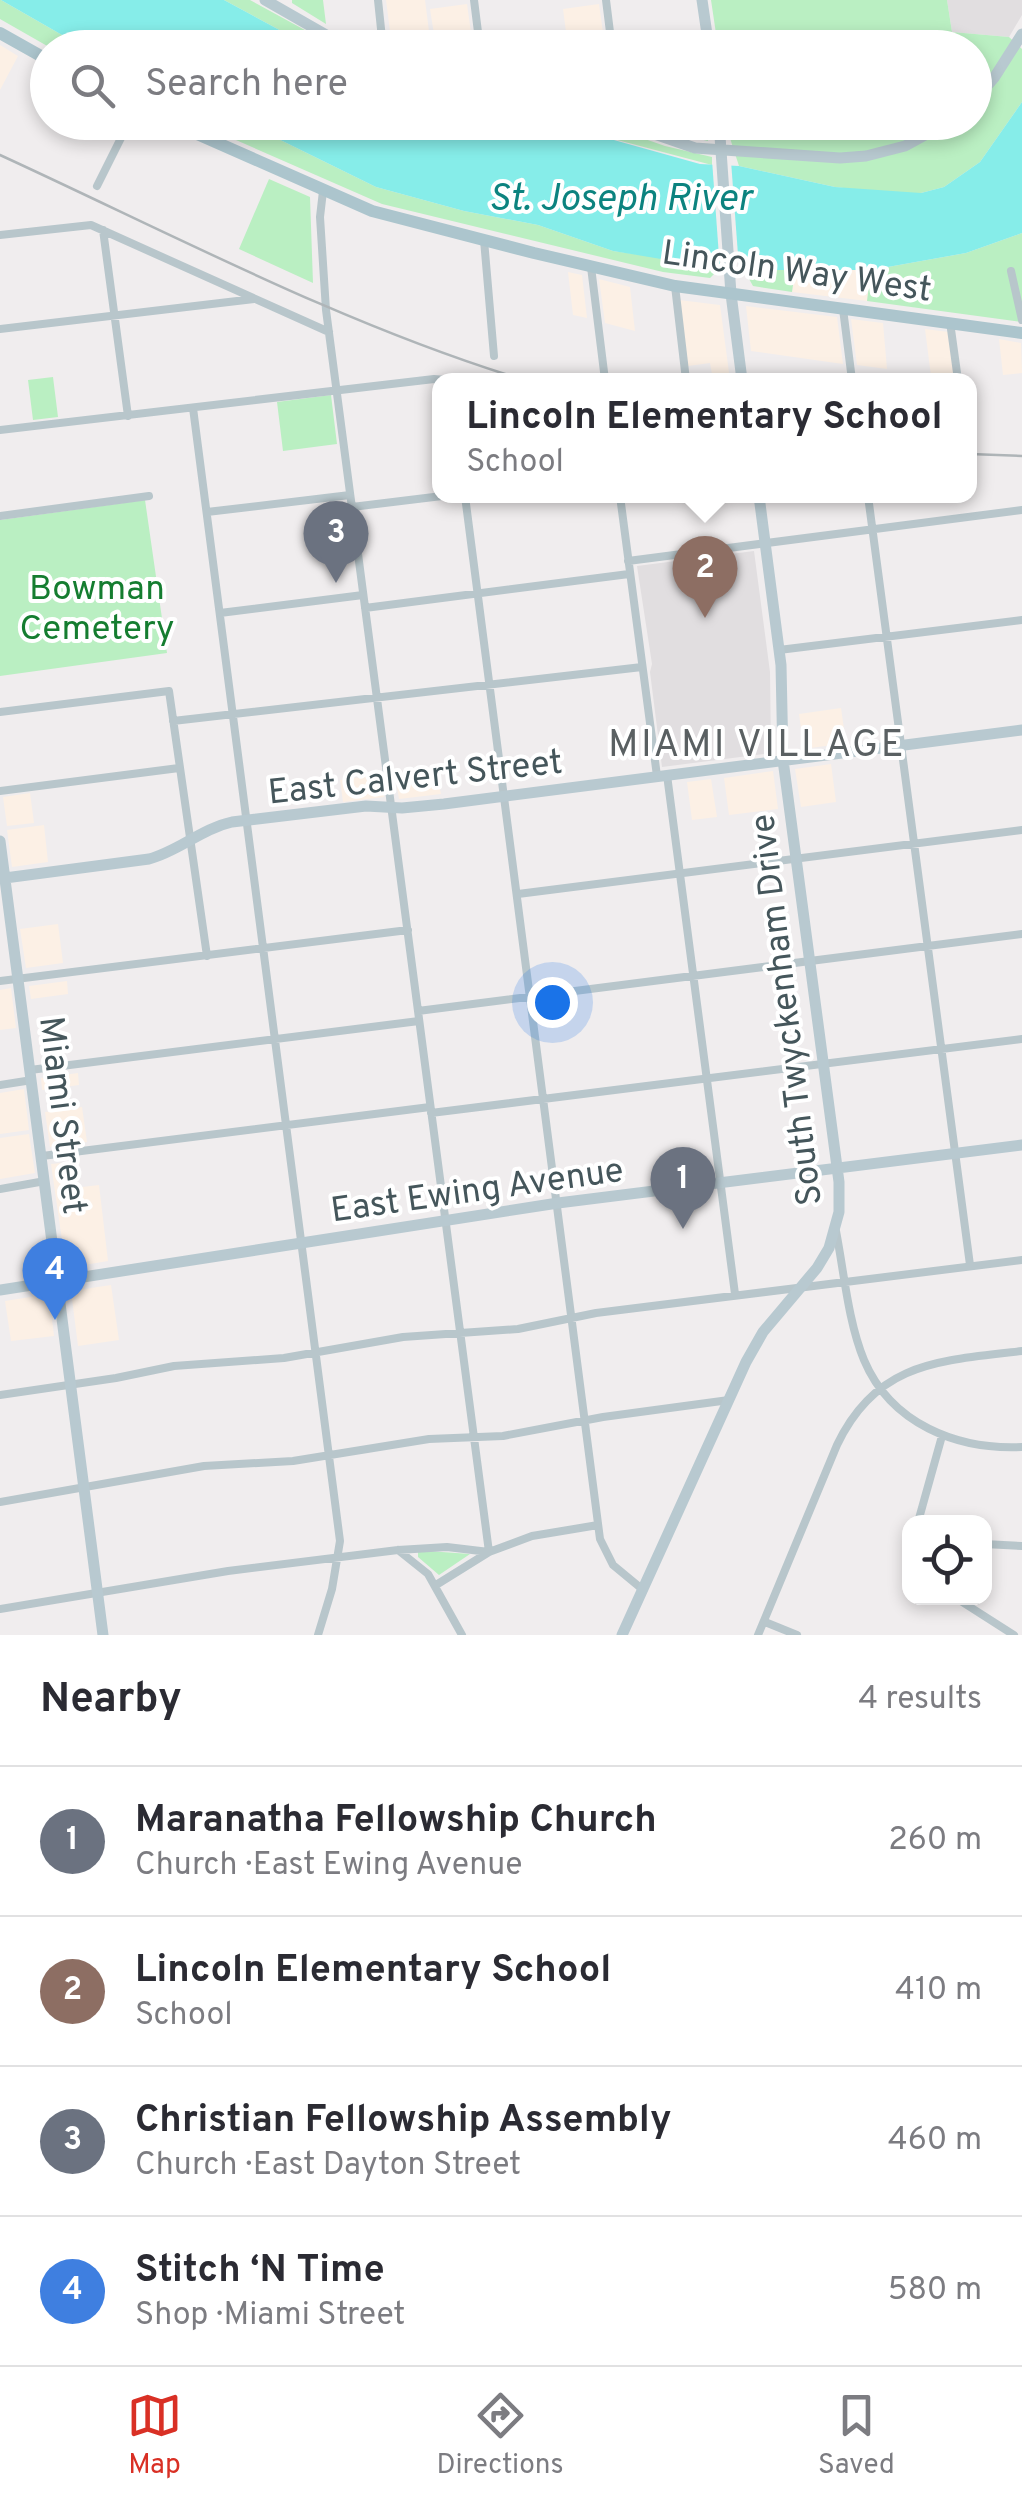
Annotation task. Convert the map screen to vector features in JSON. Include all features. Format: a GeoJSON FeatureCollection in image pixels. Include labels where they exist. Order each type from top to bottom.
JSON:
{"type":"FeatureCollection","features":[{"type":"Feature","properties":{"kind":"main road"},"geometry":{"type":"LineString","coordinates":[[0,34],[30,50]]}},
{"type":"Feature","properties":{"kind":"main road","name":"Lincoln Way West"},"geometry":{"type":"LineString","coordinates":[[210,140],[372,211],[590,267],[674,286],[1022,333]]}},
{"type":"Feature","properties":{"kind":"street"},"geometry":{"type":"LineString","coordinates":[[265,0],[318,30]]}},
{"type":"Feature","properties":{"kind":"street"},"geometry":{"type":"LineString","coordinates":[[378,0],[382,30]]}},
{"type":"Feature","properties":{"kind":"street"},"geometry":{"type":"LineString","coordinates":[[474,0],[478,30]]}},
{"type":"Feature","properties":{"kind":"street"},"geometry":{"type":"LineString","coordinates":[[606,0],[610,30]]}},
{"type":"Feature","properties":{"kind":"street"},"geometry":{"type":"LineString","coordinates":[[702,0],[706,30]]}},
{"type":"Feature","properties":{"kind":"street"},"geometry":{"type":"LineString","coordinates":[[992,80],[1022,34]]}},
{"type":"Feature","properties":{"kind":"street"},"geometry":{"type":"LineString","coordinates":[[96,186],[120,140]]}},
{"type":"Feature","properties":{"kind":"street"},"geometry":{"type":"LineString","coordinates":[[672,140],[695,148],[840,158],[891,150],[918,140]]}},
{"type":"Feature","properties":{"kind":"street"},"geometry":{"type":"LineString","coordinates":[[721,140],[731,294],[741,373]]}},
{"type":"Feature","properties":{"kind":"street"},"geometry":{"type":"LineString","coordinates":[[323,191],[320,216],[336,391],[488,1552]]}},
{"type":"Feature","properties":{"kind":"street"},"geometry":{"type":"LineString","coordinates":[[0,235],[91,225],[329,332]]}},
{"type":"Feature","properties":{"kind":"street"},"geometry":{"type":"LineString","coordinates":[[103,230],[128,416]]}},
{"type":"Feature","properties":{"kind":"street"},"geometry":{"type":"LineString","coordinates":[[484,240],[494,356]]}},
{"type":"Feature","properties":{"kind":"street"},"geometry":{"type":"LineString","coordinates":[[590,267],[604,373]]}},
{"type":"Feature","properties":{"kind":"street"},"geometry":{"type":"LineString","coordinates":[[1011,270],[1022,320]]}},
{"type":"Feature","properties":{"kind":"street"},"geometry":{"type":"LineString","coordinates":[[674,286],[685,373]]}},
{"type":"Feature","properties":{"kind":"street"},"geometry":{"type":"LineString","coordinates":[[0,330],[254,299]]}},
{"type":"Feature","properties":{"kind":"street"},"geometry":{"type":"LineString","coordinates":[[843,308],[851,373]]}},
{"type":"Feature","properties":{"kind":"street"},"geometry":{"type":"LineString","coordinates":[[950,322],[957,373]]}},
{"type":"Feature","properties":{"kind":"street"},"geometry":{"type":"LineString","coordinates":[[0,430],[432,381]]}},
{"type":"Feature","properties":{"kind":"street"},"geometry":{"type":"LineString","coordinates":[[192,408],[340,1541],[318,1635]]}},
{"type":"Feature","properties":{"kind":"street"},"geometry":{"type":"LineString","coordinates":[[207,512],[350,495]]}},
{"type":"Feature","properties":{"kind":"street"},"geometry":{"type":"LineString","coordinates":[[0,516],[149,496]]}},
{"type":"Feature","properties":{"kind":"street"},"geometry":{"type":"LineString","coordinates":[[352,507],[432,497]]}},
{"type":"Feature","properties":{"kind":"street"},"geometry":{"type":"LineString","coordinates":[[466,503],[598,1525],[606,1556],[642,1589]]}},
{"type":"Feature","properties":{"kind":"street"},"geometry":{"type":"LineString","coordinates":[[621,503],[642,668],[680,874],[735,1294]]}},
{"type":"Feature","properties":{"kind":"street","name":"South Twyckenham Drive"},"geometry":{"type":"LineString","coordinates":[[759,503],[779,650],[784,760],[837,1167],[836,1230],[859,1347],[880,1387]]}},
{"type":"Feature","properties":{"kind":"street"},"geometry":{"type":"LineString","coordinates":[[869,503],[970,1266]]}},
{"type":"Feature","properties":{"kind":"street"},"geometry":{"type":"LineString","coordinates":[[628,561],[1022,510]]}},
{"type":"Feature","properties":{"kind":"street"},"geometry":{"type":"LineString","coordinates":[[365,608],[630,574]]}},
{"type":"Feature","properties":{"kind":"street"},"geometry":{"type":"LineString","coordinates":[[220,613],[363,596]]}},
{"type":"Feature","properties":{"kind":"street"},"geometry":{"type":"LineString","coordinates":[[779,650],[1022,620]]}},
{"type":"Feature","properties":{"kind":"street"},"geometry":{"type":"LineString","coordinates":[[173,721],[642,668]]}},
{"type":"Feature","properties":{"kind":"street"},"geometry":{"type":"LineString","coordinates":[[0,712],[169,691],[207,956]]}},
{"type":"Feature","properties":{"kind":"street","name":"East Calvert Street"},"geometry":{"type":"LineString","coordinates":[[3,878],[149,859],[214,827],[246,821],[366,806],[391,808],[504,796],[1022,730]]}},
{"type":"Feature","properties":{"kind":"street"},"geometry":{"type":"LineString","coordinates":[[0,791],[179,768]]}},
{"type":"Feature","properties":{"kind":"street"},"geometry":{"type":"LineString","coordinates":[[518,894],[1022,830]]}},
{"type":"Feature","properties":{"kind":"street","name":"Miami Street"},"geometry":{"type":"LineString","coordinates":[[0,840],[103,1635]]}},
{"type":"Feature","properties":{"kind":"street"},"geometry":{"type":"LineString","coordinates":[[0,981],[408,930]]}},
{"type":"Feature","properties":{"kind":"street"},"geometry":{"type":"LineString","coordinates":[[418,1011],[1022,934]]}},
{"type":"Feature","properties":{"kind":"street"},"geometry":{"type":"LineString","coordinates":[[0,1085],[31,1075],[419,1021]]}},
{"type":"Feature","properties":{"kind":"street"},"geometry":{"type":"LineString","coordinates":[[42,1156],[1022,1039]]}},
{"type":"Feature","properties":{"kind":"street","name":"East Ewing Avenue"},"geometry":{"type":"LineString","coordinates":[[0,1290],[558,1203],[1022,1145]]}},
{"type":"Feature","properties":{"kind":"street"},"geometry":{"type":"LineString","coordinates":[[0,1189],[45,1182]]}},
{"type":"Feature","properties":{"kind":"street"},"geometry":{"type":"LineString","coordinates":[[622,1635],[763,1332],[817,1268],[836,1230]]}},
{"type":"Feature","properties":{"kind":"street"},"geometry":{"type":"LineString","coordinates":[[0,1395],[188,1364],[316,1354],[403,1337],[518,1329],[735,1294],[1022,1260]]}},
{"type":"Feature","properties":{"kind":"street"},"geometry":{"type":"LineString","coordinates":[[758,1635],[843,1432],[858,1408],[880,1387],[931,1363],[1022,1351]]}},
{"type":"Feature","properties":{"kind":"street"},"geometry":{"type":"LineString","coordinates":[[880,1387],[899,1409],[942,1436],[979,1447],[1022,1447]]}},
{"type":"Feature","properties":{"kind":"street"},"geometry":{"type":"LineString","coordinates":[[0,1502],[204,1466],[328,1456],[410,1441],[534,1432],[729,1400]]}},
{"type":"Feature","properties":{"kind":"street"},"geometry":{"type":"LineString","coordinates":[[920,1515],[942,1436]]}},
{"type":"Feature","properties":{"kind":"street"},"geometry":{"type":"LineString","coordinates":[[436,1585],[488,1552],[532,1536],[598,1525]]}},
{"type":"Feature","properties":{"kind":"street"},"geometry":{"type":"LineString","coordinates":[[992,1544],[1022,1546]]}},
{"type":"Feature","properties":{"kind":"street"},"geometry":{"type":"LineString","coordinates":[[0,1609],[228,1571],[398,1550],[435,1546],[488,1552]]}},
{"type":"Feature","properties":{"kind":"street"},"geometry":{"type":"LineString","coordinates":[[398,1550],[423,1568],[436,1585],[462,1635]]}},
{"type":"Feature","properties":{"kind":"street"},"geometry":{"type":"LineString","coordinates":[[967,1605],[1014,1635]]}},
{"type":"Feature","properties":{"kind":"street"},"geometry":{"type":"LineString","coordinates":[[765,1622],[797,1635]]}},
{"type":"Feature","properties":{"kind":"shaded area"},"geometry":{"type":"Polygon","coordinates":[[[386,0],[425,0],[429,30],[390,30],[386,0]]]}},
{"type":"Feature","properties":{"kind":"shaded area"},"geometry":{"type":"Polygon","coordinates":[[[947,0],[1022,0],[1022,15],[1009,37],[992,36],[992,30],[952,30],[947,0]]]}},
{"type":"Feature","properties":{"kind":"shaded area"},"geometry":{"type":"Polygon","coordinates":[[[467,4],[471,30],[433,30],[430,9],[467,4]]]}},
{"type":"Feature","properties":{"kind":"shaded area"},"geometry":{"type":"Polygon","coordinates":[[[599,4],[603,30],[566,30],[563,9],[599,4]]]}},
{"type":"Feature","properties":{"kind":"shaded area"},"geometry":{"type":"Polygon","coordinates":[[[0,45],[18,56],[0,90],[0,45]]]}},
{"type":"Feature","properties":{"kind":"shaded area"},"geometry":{"type":"Polygon","coordinates":[[[795,270],[871,270],[867,301],[792,292],[795,270]]]}},
{"type":"Feature","properties":{"kind":"shaded area"},"geometry":{"type":"Polygon","coordinates":[[[568,272],[582,275],[587,318],[573,315],[568,272]]]}},
{"type":"Feature","properties":{"kind":"shaded area"},"geometry":{"type":"Polygon","coordinates":[[[599,279],[630,287],[635,331],[605,323],[599,279]]]}},
{"type":"Feature","properties":{"kind":"shaded area"},"geometry":{"type":"Polygon","coordinates":[[[679,300],[720,305],[729,373],[712,373],[710,363],[688,366],[679,300]]]}},
{"type":"Feature","properties":{"kind":"shaded area"},"geometry":{"type":"Polygon","coordinates":[[[746,306],[837,317],[843,364],[751,351],[746,306]]]}},
{"type":"Feature","properties":{"kind":"shaded area"},"geometry":{"type":"Polygon","coordinates":[[[851,319],[883,323],[887,369],[857,365],[851,319]]]}},
{"type":"Feature","properties":{"kind":"shaded area"},"geometry":{"type":"Polygon","coordinates":[[[925,329],[949,332],[953,373],[931,373],[925,329]]]}},
{"type":"Feature","properties":{"kind":"shaded area"},"geometry":{"type":"Polygon","coordinates":[[[999,339],[1021,343],[1022,373],[1003,375],[999,339]]]}},
{"type":"Feature","properties":{"kind":"shaded area"},"geometry":{"type":"Polygon","coordinates":[[[754,551],[770,672],[771,753],[662,767],[637,566],[754,551]]]}},
{"type":"Feature","properties":{"kind":"shaded area"},"geometry":{"type":"Polygon","coordinates":[[[841,708],[846,743],[804,749],[799,714],[841,708]]]}},
{"type":"Feature","properties":{"kind":"shaded area"},"geometry":{"type":"Polygon","coordinates":[[[831,764],[836,802],[801,807],[795,769],[831,764]]]}},
{"type":"Feature","properties":{"kind":"shaded area"},"geometry":{"type":"Polygon","coordinates":[[[773,771],[778,809],[729,815],[724,778],[773,771]]]}},
{"type":"Feature","properties":{"kind":"shaded area"},"geometry":{"type":"Polygon","coordinates":[[[381,774],[384,797],[343,802],[340,780],[381,774]]]}},
{"type":"Feature","properties":{"kind":"shaded area"},"geometry":{"type":"Polygon","coordinates":[[[711,779],[717,817],[692,820],[687,782],[711,779]]]}},
{"type":"Feature","properties":{"kind":"shaded area"},"geometry":{"type":"Polygon","coordinates":[[[438,781],[441,794],[399,799],[397,787],[438,781]]]}},
{"type":"Feature","properties":{"kind":"shaded area"},"geometry":{"type":"Polygon","coordinates":[[[30,793],[34,823],[7,826],[3,797],[30,793]]]}},
{"type":"Feature","properties":{"kind":"shaded area"},"geometry":{"type":"Polygon","coordinates":[[[44,825],[48,862],[12,867],[7,830],[44,825]]]}},
{"type":"Feature","properties":{"kind":"shaded area"},"geometry":{"type":"Polygon","coordinates":[[[58,924],[63,963],[26,968],[20,929],[58,924]]]}},
{"type":"Feature","properties":{"kind":"shaded area"},"geometry":{"type":"Polygon","coordinates":[[[67,981],[68,994],[31,999],[29,986],[67,981]]]}},
{"type":"Feature","properties":{"kind":"shaded area"},"geometry":{"type":"Polygon","coordinates":[[[11,988],[16,1028],[0,1030],[0,990],[11,988]]]}},
{"type":"Feature","properties":{"kind":"shaded area"},"geometry":{"type":"Polygon","coordinates":[[[78,1073],[79,1085],[42,1090],[41,1078],[78,1073]]]}},
{"type":"Feature","properties":{"kind":"shaded area"},"geometry":{"type":"Polygon","coordinates":[[[24,1089],[29,1130],[0,1134],[0,1093],[24,1089]]]}},
{"type":"Feature","properties":{"kind":"shaded area"},"geometry":{"type":"Polygon","coordinates":[[[82,1107],[87,1142],[50,1147],[45,1112],[82,1107]]]}},
{"type":"Feature","properties":{"kind":"shaded area"},"geometry":{"type":"Polygon","coordinates":[[[29,1134],[35,1173],[0,1179],[0,1138],[29,1134]]]}},
{"type":"Feature","properties":{"kind":"shaded area"},"geometry":{"type":"Polygon","coordinates":[[[71,1162],[74,1188],[99,1185],[108,1261],[66,1268],[51,1164],[71,1162]]]}},
{"type":"Feature","properties":{"kind":"shaded area"},"geometry":{"type":"Polygon","coordinates":[[[111,1285],[119,1340],[78,1346],[71,1291],[111,1285]]]}},
{"type":"Feature","properties":{"kind":"shaded area"},"geometry":{"type":"Polygon","coordinates":[[[49,1294],[54,1336],[11,1341],[5,1301],[49,1294]]]}},
{"type":"Feature","properties":{"kind":"green space"},"geometry":{"type":"Polygon","coordinates":[[[0,0],[53,30],[30,30],[30,36],[0,19],[0,0]]]}},
{"type":"Feature","properties":{"kind":"green space"},"geometry":{"type":"Polygon","coordinates":[[[224,0],[250,0],[305,30],[280,30],[224,0]]]}},
{"type":"Feature","properties":{"kind":"green space"},"geometry":{"type":"Polygon","coordinates":[[[323,0],[326,24],[292,3],[323,0]]]}},
{"type":"Feature","properties":{"kind":"green space"},"geometry":{"type":"Polygon","coordinates":[[[711,0],[947,0],[952,30],[715,30],[711,0]]]}},
{"type":"Feature","properties":{"kind":"green space"},"geometry":{"type":"Polygon","coordinates":[[[992,36],[1009,37],[1022,49],[1022,102],[980,162],[944,187],[921,193],[887,193],[835,187],[739,166],[731,140],[992,140],[992,36]]]}},
{"type":"Feature","properties":{"kind":"green space"},"geometry":{"type":"Polygon","coordinates":[[[236,140],[281,140],[376,187],[464,211],[538,225],[613,251],[719,269],[710,278],[663,272],[382,204],[236,140]]]}},
{"type":"Feature","properties":{"kind":"green space"},"geometry":{"type":"Polygon","coordinates":[[[617,140],[648,140],[712,157],[712,165],[617,140]]]}},
{"type":"Feature","properties":{"kind":"green space"},"geometry":{"type":"Polygon","coordinates":[[[269,179],[310,197],[313,283],[239,249],[269,179]]]}},
{"type":"Feature","properties":{"kind":"green space"},"geometry":{"type":"Polygon","coordinates":[[[1022,233],[1022,322],[867,301],[871,270],[966,253],[1022,233]]]}},
{"type":"Feature","properties":{"kind":"green space"},"geometry":{"type":"Polygon","coordinates":[[[747,268],[795,270],[792,292],[753,286],[747,268]]]}},
{"type":"Feature","properties":{"kind":"green space"},"geometry":{"type":"Polygon","coordinates":[[[53,377],[58,417],[33,420],[28,380],[53,377]]]}},
{"type":"Feature","properties":{"kind":"green space"},"geometry":{"type":"Polygon","coordinates":[[[331,395],[337,444],[283,451],[277,402],[331,395]]]}},
{"type":"Feature","properties":{"kind":"green space","name":"Bowman Cemetery"},"geometry":{"type":"Polygon","coordinates":[[[145,500],[167,653],[0,676],[0,520],[145,500]]]}},
{"type":"Feature","properties":{"kind":"green space"},"geometry":{"type":"Polygon","coordinates":[[[418,1552],[470,1554],[439,1575],[418,1557],[418,1552]]]}},
{"type":"Feature","properties":{"kind":"water"},"geometry":{"type":"Polygon","coordinates":[[[1,0],[224,0],[280,30],[53,30],[1,0]]]}},
{"type":"Feature","properties":{"kind":"water","name":"St. Joseph River"},"geometry":{"type":"Polygon","coordinates":[[[1022,102],[1022,233],[966,253],[871,270],[774,270],[685,263],[613,251],[538,225],[464,211],[376,187],[281,140],[614,140],[700,164],[739,166],[835,187],[921,193],[944,187],[980,162],[1022,102]]]}},
{"type":"Feature","properties":{"kind":"pier"},"geometry":{"type":"Polygon","coordinates":[[[712,160],[731,161],[739,268],[720,270],[712,160]]]}},
{"type":"Feature","properties":{"kind":"railway"},"geometry":{"type":"LineString","coordinates":[[0,155],[324,305],[503,373]]}},
{"type":"Feature","properties":{"kind":"railway"},"geometry":{"type":"LineString","coordinates":[[977,454],[1022,456]]}},
{"type":"Feature","properties":{"kind":"place","name":"Christian Fellowship Assembly"},"geometry":{"type":"Point","coordinates":[336,583]}},
{"type":"Feature","properties":{"kind":"place","name":"Lincoln Elementary School"},"geometry":{"type":"Point","coordinates":[705,618]}},
{"type":"Feature","properties":{"kind":"place","name":"Maranatha Fellowship Church"},"geometry":{"type":"Point","coordinates":[683,1229]}},
{"type":"Feature","properties":{"kind":"place","name":"Stitch ‘N Time"},"geometry":{"type":"Point","coordinates":[55,1320]}},
{"type":"Feature","properties":{"kind":"district","name":"MIAMI VILLAGE"},"geometry":{"type":"Point","coordinates":[757,743]}}]}
